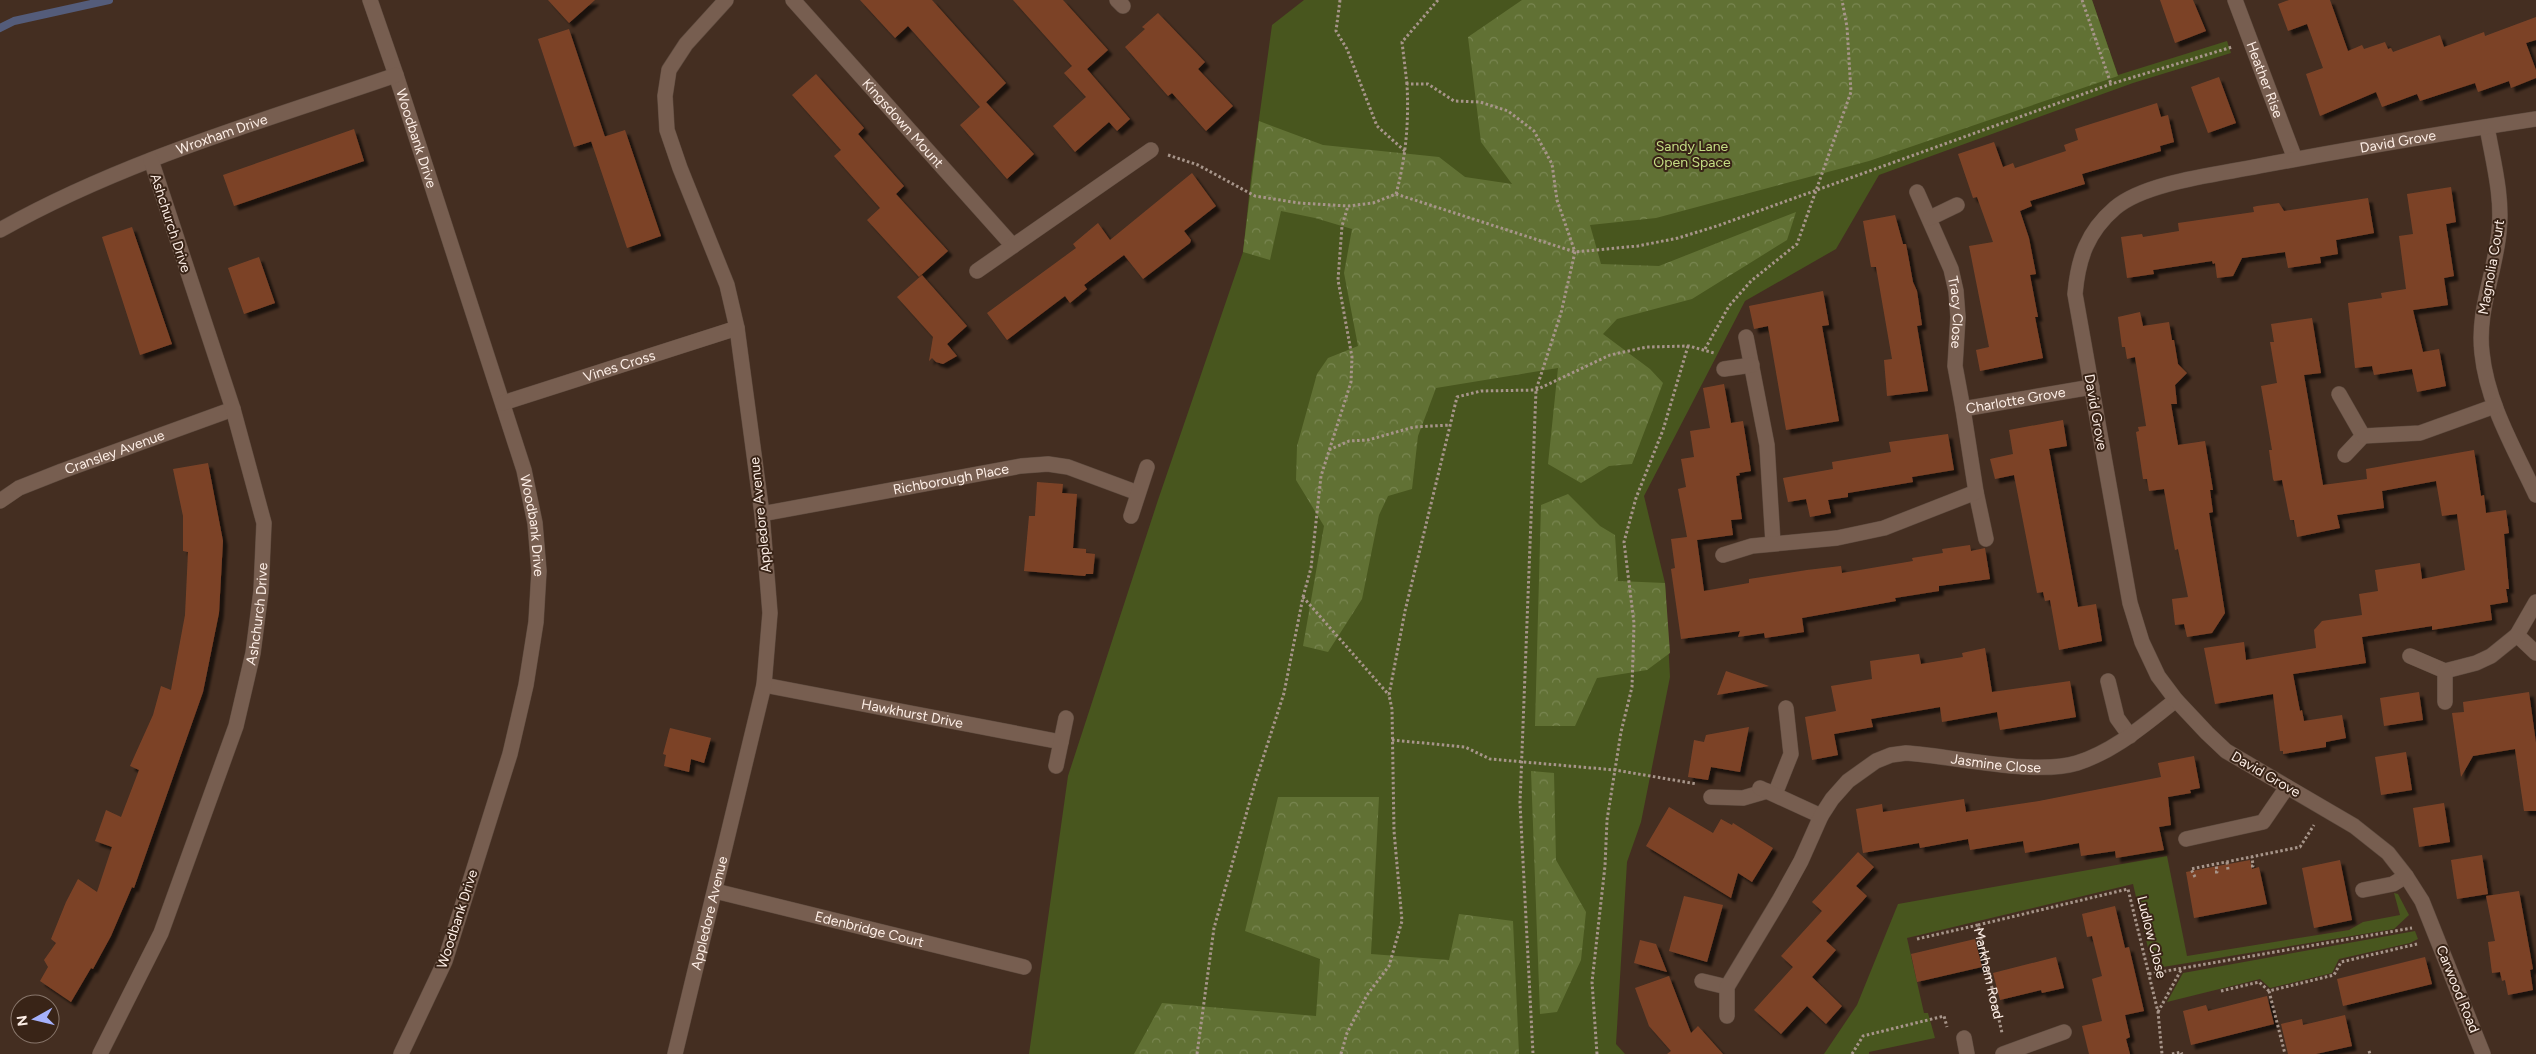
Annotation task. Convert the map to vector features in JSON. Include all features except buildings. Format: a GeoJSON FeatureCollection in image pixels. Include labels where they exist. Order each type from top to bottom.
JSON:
{"type":"FeatureCollection","features":[{"type":"Feature","properties":{"kind":"street","name":"Woodbank Drive"},"geometry":{"type":"LineString","coordinates":[[370,0],[524,470],[536,523],[539,571],[536,622],[526,685],[510,754],[446,962],[401,1054]]}},
{"type":"Feature","properties":{"kind":"street","name":"Appledore Avenue"},"geometry":{"type":"LineString","coordinates":[[675,1054],[764,685],[770,613],[762,514],[737,328],[727,285],[680,168],[667,130],[665,96],[670,70],[686,44],[726,0]]}},
{"type":"Feature","properties":{"kind":"street","name":"Kingsdown Mount"},"geometry":{"type":"LineString","coordinates":[[793,0],[1014,246]]}},
{"type":"Feature","properties":{"kind":"street","name":"Heather Rise"},"geometry":{"type":"LineString","coordinates":[[2235,0],[2295,160]]}},
{"type":"Feature","properties":{"kind":"street","name":"Wroxham Drive"},"geometry":{"type":"LineString","coordinates":[[0,230],[48,203],[151,160],[396,75]]}},
{"type":"Feature","properties":{"kind":"street","name":"David Grove"},"geometry":{"type":"LineString","coordinates":[[2432,924],[2422,900],[2388,853],[2354,826],[2226,751],[2176,700],[2158,676],[2142,642],[2130,603],[2075,294],[2080,258],[2088,239],[2097,226],[2115,208],[2128,198],[2146,191],[2196,178],[2536,119]]}},
{"type":"Feature","properties":{"kind":"street","name":"Magnolia Court"},"geometry":{"type":"LineString","coordinates":[[2487,127],[2500,202],[2499,233],[2483,308],[2482,352],[2486,378],[2495,406],[2536,495]]}},
{"type":"Feature","properties":{"kind":"street"},"geometry":{"type":"LineString","coordinates":[[977,271],[1151,150]]}},
{"type":"Feature","properties":{"kind":"street","name":"Ashchurch Drive"},"geometry":{"type":"LineString","coordinates":[[100,1054],[161,933],[236,726],[253,654],[261,591],[264,523],[232,409],[151,160]]}},
{"type":"Feature","properties":{"kind":"street","name":"Tracy Close"},"geometry":{"type":"LineString","coordinates":[[1917,192],[1951,269],[1956,291],[1958,317],[1955,366],[1962,409]]}},
{"type":"Feature","properties":{"kind":"street"},"geometry":{"type":"LineString","coordinates":[[1930,218],[1957,205]]}},
{"type":"Feature","properties":{"kind":"street","name":"Vines Cross"},"geometry":{"type":"LineString","coordinates":[[503,404],[737,328]]}},
{"type":"Feature","properties":{"kind":"street"},"geometry":{"type":"LineString","coordinates":[[1746,337],[1767,445],[1773,543]]}},
{"type":"Feature","properties":{"kind":"street"},"geometry":{"type":"LineString","coordinates":[[1724,369],[1752,365]]}},
{"type":"Feature","properties":{"kind":"street","name":"Charlotte Grove"},"geometry":{"type":"LineString","coordinates":[[1986,539],[1962,409],[2092,387]]}},
{"type":"Feature","properties":{"kind":"street"},"geometry":{"type":"LineString","coordinates":[[2339,394],[2363,436]]}},
{"type":"Feature","properties":{"kind":"street"},"geometry":{"type":"LineString","coordinates":[[2345,455],[2363,436],[2420,433],[2495,406]]}},
{"type":"Feature","properties":{"kind":"street","name":"Cransley Avenue"},"geometry":{"type":"LineString","coordinates":[[0,501],[19,488],[232,409]]}},
{"type":"Feature","properties":{"kind":"street","name":"Richborough Place"},"geometry":{"type":"LineString","coordinates":[[762,514],[1021,466],[1048,464],[1068,467],[1138,493]]}},
{"type":"Feature","properties":{"kind":"street"},"geometry":{"type":"LineString","coordinates":[[1131,516],[1147,467]]}},
{"type":"Feature","properties":{"kind":"street"},"geometry":{"type":"LineString","coordinates":[[1723,555],[1752,546],[1837,538],[1884,528],[1976,492]]}},
{"type":"Feature","properties":{"kind":"street"},"geometry":{"type":"LineString","coordinates":[[2410,656],[2445,671],[2476,663],[2492,656],[2517,635],[2536,602]]}},
{"type":"Feature","properties":{"kind":"street"},"geometry":{"type":"LineString","coordinates":[[2517,635],[2536,653]]}},
{"type":"Feature","properties":{"kind":"street"},"geometry":{"type":"LineString","coordinates":[[2445,671],[2445,702]]}},
{"type":"Feature","properties":{"kind":"street"},"geometry":{"type":"LineString","coordinates":[[2108,681],[2117,718],[2130,736]]}},
{"type":"Feature","properties":{"kind":"street","name":"Hawkhurst Drive"},"geometry":{"type":"LineString","coordinates":[[764,685],[1061,742]]}},
{"type":"Feature","properties":{"kind":"street","name":"Jasmine Close"},"geometry":{"type":"LineString","coordinates":[[1727,1016],[1728,987],[1801,861],[1821,816],[1832,799],[1848,781],[1876,761],[1890,755],[1906,753],[2014,765],[2050,767],[2076,763],[2094,757],[2130,736],[2176,700]]}},
{"type":"Feature","properties":{"kind":"street"},"geometry":{"type":"LineString","coordinates":[[1711,797],[1743,798],[1767,791],[1791,754],[1786,708]]}},
{"type":"Feature","properties":{"kind":"street"},"geometry":{"type":"LineString","coordinates":[[1056,766],[1066,718]]}},
{"type":"Feature","properties":{"kind":"street"},"geometry":{"type":"LineString","coordinates":[[2186,839],[2263,822],[2287,787]]}},
{"type":"Feature","properties":{"kind":"street"},"geometry":{"type":"LineString","coordinates":[[1767,791],[1821,816]]}},
{"type":"Feature","properties":{"kind":"street"},"geometry":{"type":"LineString","coordinates":[[2363,890],[2393,884],[2406,876]]}},
{"type":"Feature","properties":{"kind":"street","name":"Edenbridge Court"},"geometry":{"type":"LineString","coordinates":[[715,891],[1024,968]]}},
{"type":"Feature","properties":{"kind":"street","name":"Carwood Road"},"geometry":{"type":"LineString","coordinates":[[2432,924],[2483,1054]]}},
{"type":"Feature","properties":{"kind":"street"},"geometry":{"type":"LineString","coordinates":[[1702,981],[1728,987]]}},
{"type":"Feature","properties":{"kind":"street"},"geometry":{"type":"LineString","coordinates":[[2005,1054],[2064,1032]]}},
{"type":"Feature","properties":{"kind":"street"},"geometry":{"type":"LineString","coordinates":[[1964,1038],[1967,1054]]}},
{"type":"Feature","properties":{"kind":"path"},"geometry":{"type":"LineString","coordinates":[[1340,0],[1336,31],[1347,49],[1377,126],[1406,152]]}},
{"type":"Feature","properties":{"kind":"path"},"geometry":{"type":"LineString","coordinates":[[1396,194],[1406,152],[1409,111],[1402,42],[1438,0]]}},
{"type":"Feature","properties":{"kind":"path"},"geometry":{"type":"LineString","coordinates":[[1705,349],[1729,306],[1751,281],[1797,244],[1851,92],[1847,27],[1842,0]]}},
{"type":"Feature","properties":{"kind":"path"},"geometry":{"type":"LineString","coordinates":[[2082,0],[2111,84]]}},
{"type":"Feature","properties":{"kind":"path"},"geometry":{"type":"LineString","coordinates":[[1151,150],[1198,165],[1255,196],[1299,203],[1348,206],[1374,203],[1396,194],[1575,252],[1638,246],[1678,238],[1817,192],[1879,166],[2111,84],[2228,48]]}},
{"type":"Feature","properties":{"kind":"path"},"geometry":{"type":"LineString","coordinates":[[1407,84],[1428,84],[1454,101],[1480,102],[1508,111],[1534,131],[1552,164],[1557,200],[1575,252],[1561,314],[1536,390],[1526,602],[1524,760],[1520,803],[1532,1054]]}},
{"type":"Feature","properties":{"kind":"path"},"geometry":{"type":"LineString","coordinates":[[1197,1054],[1214,928],[1255,783],[1284,693],[1303,597],[1311,568],[1321,476],[1351,382],[1352,356],[1338,280],[1342,226],[1348,206]]}},
{"type":"Feature","properties":{"kind":"path"},"geometry":{"type":"LineString","coordinates":[[1596,1054],[1592,982],[1605,866],[1607,820],[1614,770],[1632,687],[1634,623],[1624,542],[1636,498],[1663,430],[1688,346]]}},
{"type":"Feature","properties":{"kind":"path"},"geometry":{"type":"LineString","coordinates":[[1341,1054],[1346,1033],[1367,995],[1390,966],[1402,921],[1394,831],[1392,710],[1389,696],[1405,610],[1457,397],[1481,391],[1536,390],[1610,355],[1647,348],[1688,346],[1705,349],[1718,354],[1724,369]]}},
{"type":"Feature","properties":{"kind":"path"},"geometry":{"type":"LineString","coordinates":[[1329,450],[1349,441],[1368,440],[1414,427],[1450,425]]}},
{"type":"Feature","properties":{"kind":"path"},"geometry":{"type":"LineString","coordinates":[[1303,597],[1389,696]]}},
{"type":"Feature","properties":{"kind":"path"},"geometry":{"type":"LineString","coordinates":[[1392,740],[1465,747],[1490,759],[1524,760],[1614,770],[1655,777]]}},
{"type":"Feature","properties":{"kind":"path"},"geometry":{"type":"LineString","coordinates":[[2195,877],[2191,869],[2300,847],[2325,809]]}},
{"type":"Feature","properties":{"kind":"path"},"geometry":{"type":"LineString","coordinates":[[2251,866],[2253,866],[2252,857]]}},
{"type":"Feature","properties":{"kind":"path"},"geometry":{"type":"LineString","coordinates":[[2227,862],[2228,870],[2230,870]]}},
{"type":"Feature","properties":{"kind":"path"},"geometry":{"type":"LineString","coordinates":[[2215,872],[2217,872],[2216,864]]}},
{"type":"Feature","properties":{"kind":"path","name":"Ludlow Close"},"geometry":{"type":"LineString","coordinates":[[1978,925],[2128,889],[2158,1012],[2162,1054]]}},
{"type":"Feature","properties":{"kind":"path"},"geometry":{"type":"LineString","coordinates":[[2149,974],[2432,924]]}},
{"type":"Feature","properties":{"kind":"path","name":"Markham Road"},"geometry":{"type":"LineString","coordinates":[[1917,939],[1978,925],[2005,1054]]}},
{"type":"Feature","properties":{"kind":"path"},"geometry":{"type":"LineString","coordinates":[[2269,991],[2334,976],[2341,962],[2438,939]]}},
{"type":"Feature","properties":{"kind":"path"},"geometry":{"type":"LineString","coordinates":[[2158,1012],[2181,969]]}},
{"type":"Feature","properties":{"kind":"path"},"geometry":{"type":"LineString","coordinates":[[2221,991],[2259,982],[2269,991],[2285,1054]]}},
{"type":"Feature","properties":{"kind":"path"},"geometry":{"type":"LineString","coordinates":[[1852,1054],[1863,1036],[1928,1020]]}},
{"type":"Feature","properties":{"kind":"path"},"geometry":{"type":"LineString","coordinates":[[2172,1054],[2182,1052],[2182,1054]]}},
{"type":"Feature","properties":{"kind":"green space","name":"Sandy Lane Open Space"},"geometry":{"type":"Polygon","coordinates":[[[1304,0],[2092,0],[2118,75],[2227,41],[2231,53],[2133,83],[1879,175],[1836,249],[1745,301],[1644,496],[1665,583],[1670,677],[1641,822],[1627,862],[1616,1044],[1625,1054],[1029,1054],[1068,776],[1158,500],[1243,252],[1251,177],[1272,25],[1304,0]]]}},
{"type":"Feature","properties":{"kind":"green space","name":"Sandy Lane Open Space"},"geometry":{"type":"Polygon","coordinates":[[[1522,0],[2092,0],[2118,76],[1869,161],[1656,218],[1590,225],[1601,264],[1659,266],[1796,212],[1787,240],[1692,299],[1617,319],[1603,334],[1650,369],[1663,383],[1632,464],[1609,466],[1581,483],[1548,464],[1558,368],[1436,388],[1418,436],[1412,489],[1388,496],[1379,515],[1362,599],[1328,652],[1303,646],[1324,526],[1296,480],[1297,446],[1317,374],[1328,358],[1358,346],[1344,273],[1352,229],[1315,218],[1281,211],[1270,260],[1243,252],[1259,121],[1323,145],[1439,157],[1465,177],[1512,184],[1481,142],[1468,37],[1522,0]]]}},
{"type":"Feature","properties":{"kind":"green space"},"geometry":{"type":"Polygon","coordinates":[[[1568,494],[1600,526],[1615,535],[1618,581],[1665,583],[1670,653],[1647,670],[1597,678],[1575,726],[1535,726],[1541,505],[1568,494]]]}},
{"type":"Feature","properties":{"kind":"green space"},"geometry":{"type":"Polygon","coordinates":[[[1531,771],[1554,773],[1556,860],[1586,912],[1581,960],[1557,1012],[1540,1014],[1531,771]]]}},
{"type":"Feature","properties":{"kind":"green space"},"geometry":{"type":"Polygon","coordinates":[[[1278,797],[1379,797],[1371,954],[1449,960],[1459,914],[1513,921],[1519,1054],[1134,1054],[1162,1003],[1316,1016],[1320,959],[1245,931],[1278,797]]]}},
{"type":"Feature","properties":{"kind":"green space"},"geometry":{"type":"Polygon","coordinates":[[[2167,856],[2187,956],[2349,930],[2363,922],[2400,915],[2394,893],[2398,894],[2409,915],[2394,929],[2163,967],[2152,965],[2133,884],[1907,938],[1924,1013],[1928,1013],[1935,1038],[1869,1052],[1869,1054],[1824,1054],[1857,1005],[1898,904],[2167,856]]]}},
{"type":"Feature","properties":{"kind":"green space"},"geometry":{"type":"Polygon","coordinates":[[[2415,931],[2418,939],[2410,943],[2339,959],[2332,973],[2270,988],[2260,979],[2167,1002],[2183,973],[2415,931]]]}},
{"type":"Feature","properties":{"kind":"waterway"},"geometry":{"type":"LineString","coordinates":[[0,28],[14,21],[109,0]]}}]}
